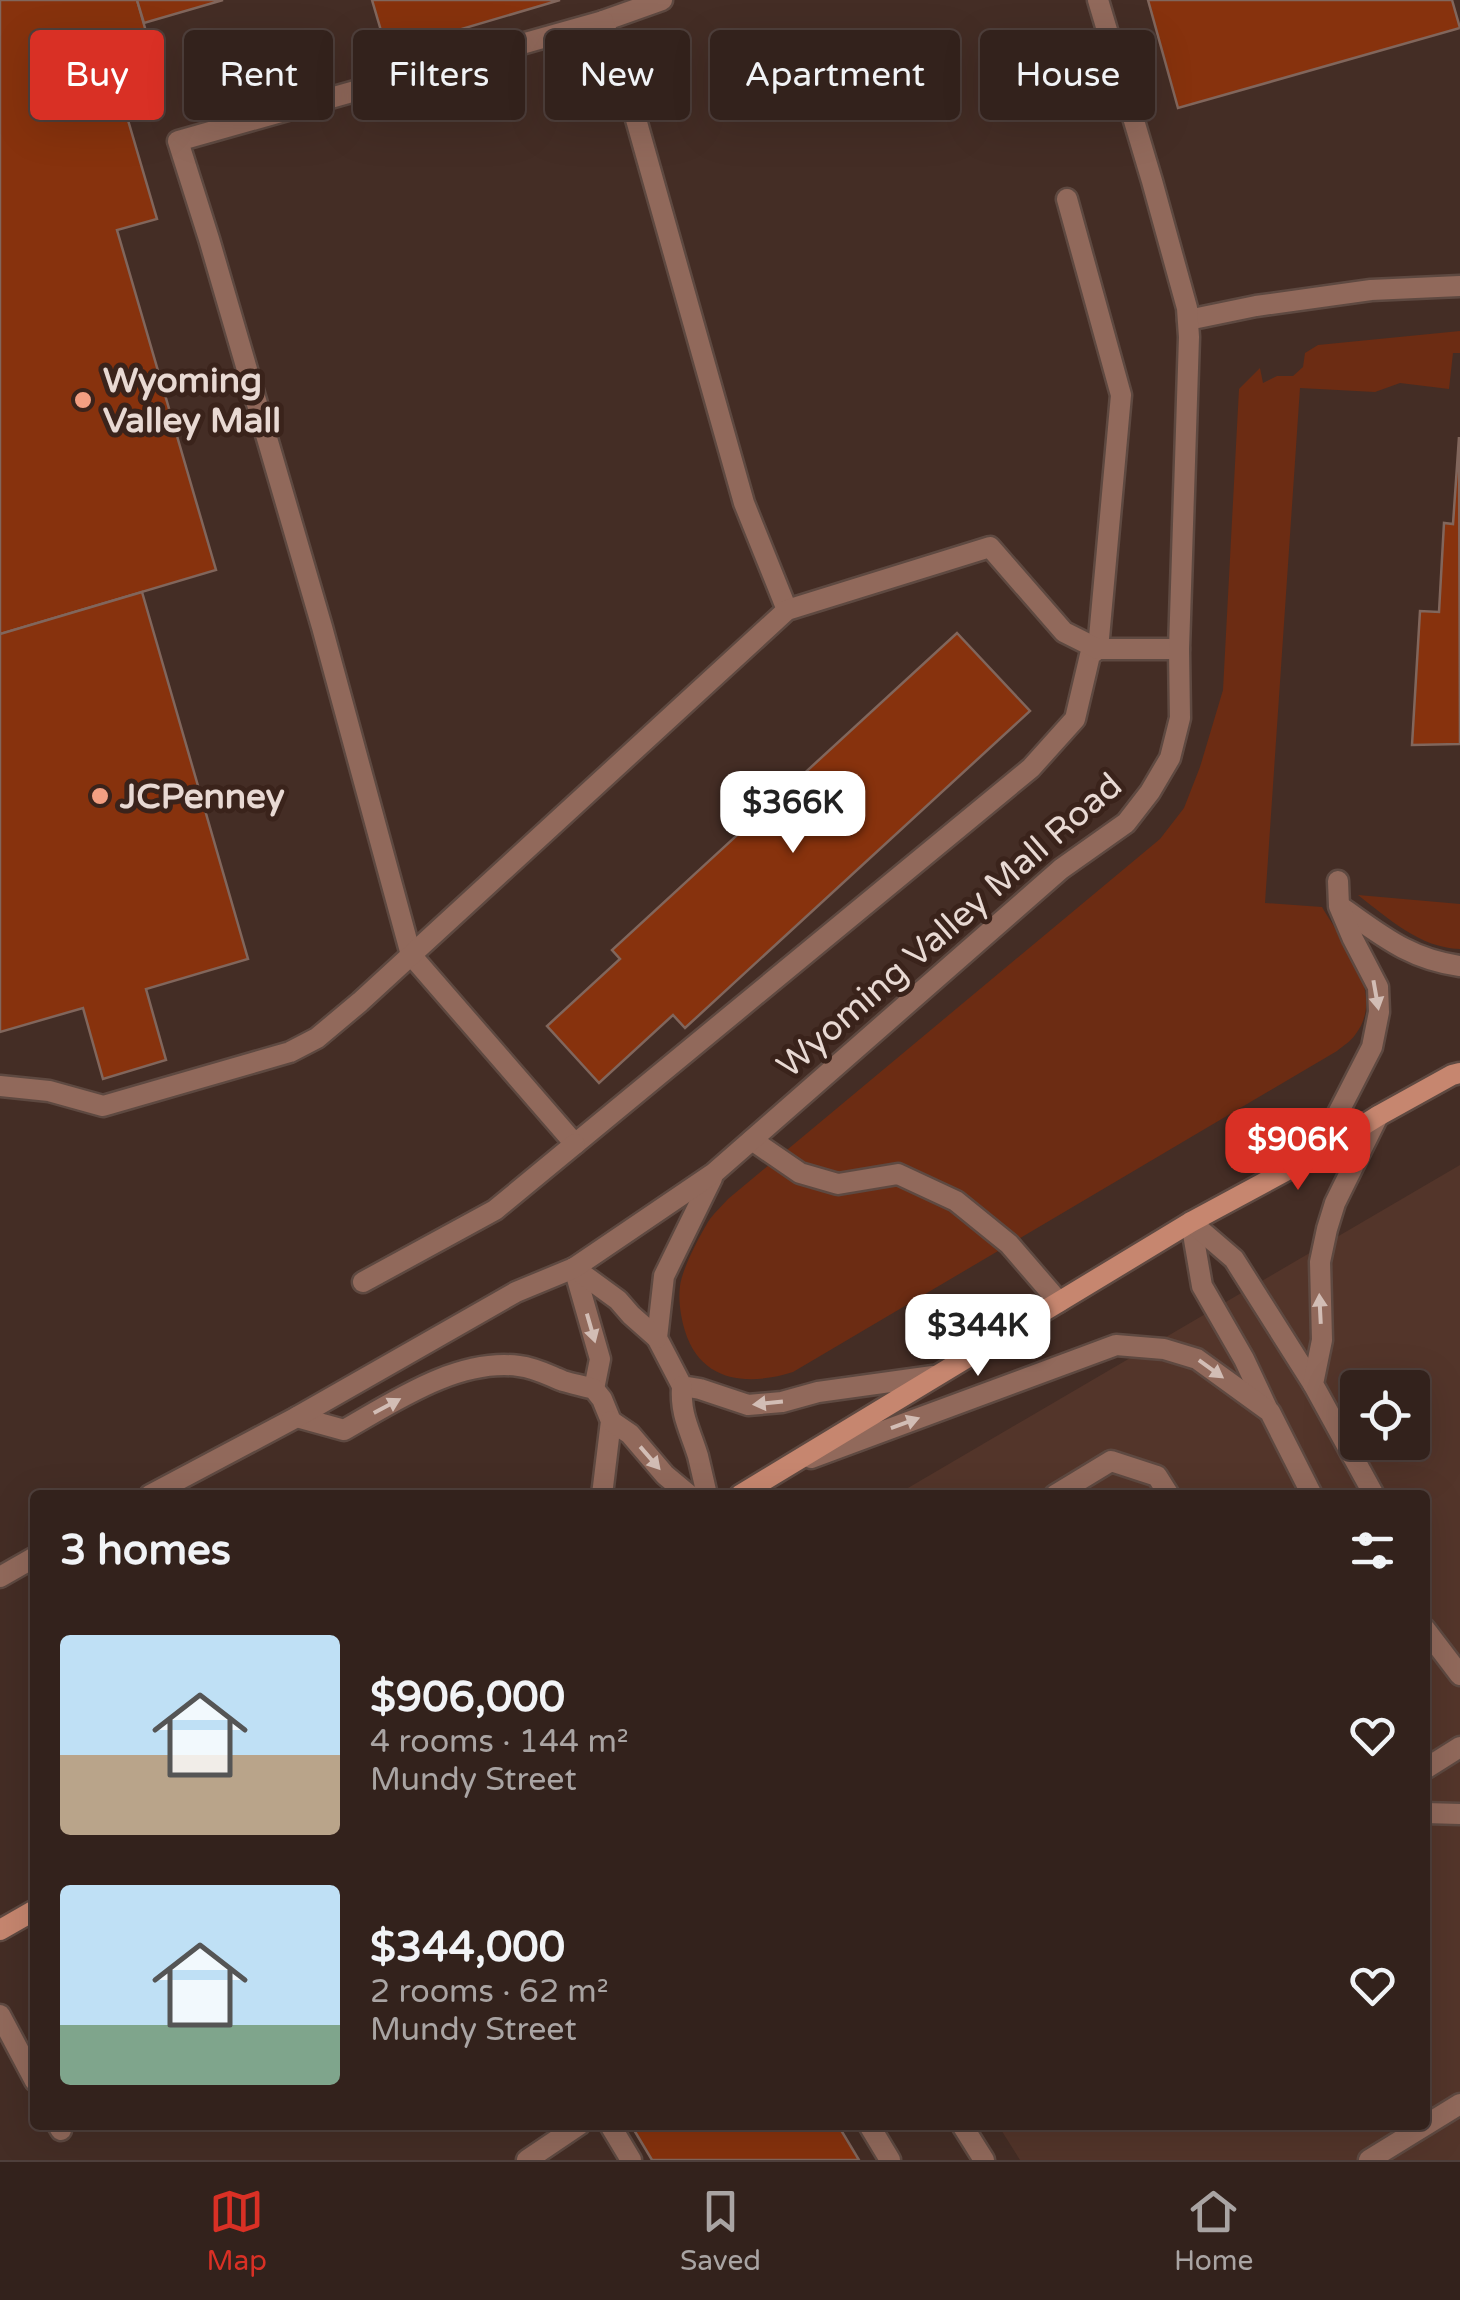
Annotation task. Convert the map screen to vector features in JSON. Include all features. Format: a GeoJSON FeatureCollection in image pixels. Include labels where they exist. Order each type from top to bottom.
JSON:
{"type":"FeatureCollection","features":[{"type":"Feature","properties":{"kind":"main road"},"geometry":{"type":"LineString","coordinates":[[748,1490],[1191,1222],[1458,1072]]}},
{"type":"Feature","properties":{"kind":"main road"},"geometry":{"type":"LineString","coordinates":[[0,1930],[30,1913]]}},
{"type":"Feature","properties":{"kind":"lane"},"geometry":{"type":"LineString","coordinates":[[575,1144],[411,955],[322,627],[178,142],[603,21],[662,0]]}},
{"type":"Feature","properties":{"kind":"lane","name":"Wyoming Valley Mall Road"},"geometry":{"type":"LineString","coordinates":[[159,1490],[516,1292],[574,1268],[714,1173],[1061,870],[1126,823],[1150,792],[1170,758],[1180,718],[1178,649],[1188,320],[1098,0]]}},
{"type":"Feature","properties":{"kind":"lane"},"geometry":{"type":"LineString","coordinates":[[603,21],[632,105],[744,503],[787,610]]}},
{"type":"Feature","properties":{"kind":"lane"},"geometry":{"type":"LineString","coordinates":[[363,1282],[495,1210],[1032,768],[1076,719],[1090,655],[1098,649],[1121,395],[1067,199]]}},
{"type":"Feature","properties":{"kind":"lane"},"geometry":{"type":"LineString","coordinates":[[1188,320],[1371,290],[1460,286]]}},
{"type":"Feature","properties":{"kind":"lane"},"geometry":{"type":"LineString","coordinates":[[0,1086],[49,1091],[103,1106],[254,1065],[317,1038],[787,610],[990,547],[1064,632],[1098,649],[1178,649]]}},
{"type":"Feature","properties":{"kind":"lane"},"geometry":{"type":"LineString","coordinates":[[1316,1154],[1372,1047],[1379,1012],[1378,987],[1339,906],[1338,880]]}},
{"type":"Feature","properties":{"kind":"lane"},"geometry":{"type":"LineString","coordinates":[[1339,906],[1404,950],[1438,963],[1460,966]]}},
{"type":"Feature","properties":{"kind":"lane"},"geometry":{"type":"LineString","coordinates":[[1314,1384],[1322,1340],[1320,1262],[1327,1229],[1378,1116]]}},
{"type":"Feature","properties":{"kind":"lane"},"geometry":{"type":"LineString","coordinates":[[752,1140],[800,1172],[838,1184],[898,1174],[956,1201],[1009,1244],[1058,1302]]}},
{"type":"Feature","properties":{"kind":"lane"},"geometry":{"type":"LineString","coordinates":[[657,1338],[664,1276],[714,1173]]}},
{"type":"Feature","properties":{"kind":"lane"},"geometry":{"type":"LineString","coordinates":[[1191,1222],[1234,1259],[1314,1384],[1371,1490]]}},
{"type":"Feature","properties":{"kind":"lane"},"geometry":{"type":"LineString","coordinates":[[1191,1222],[1202,1286],[1244,1359],[1309,1490]]}},
{"type":"Feature","properties":{"kind":"lane"},"geometry":{"type":"LineString","coordinates":[[574,1268],[618,1300],[657,1338],[682,1386],[685,1424],[706,1490]]}},
{"type":"Feature","properties":{"kind":"lane"},"geometry":{"type":"LineString","coordinates":[[574,1268],[600,1359],[594,1389]]}},
{"type":"Feature","properties":{"kind":"lane"},"geometry":{"type":"LineString","coordinates":[[781,1469],[1116,1345],[1164,1349],[1197,1358],[1270,1412]]}},
{"type":"Feature","properties":{"kind":"lane"},"geometry":{"type":"LineString","coordinates":[[297,1417],[344,1430],[443,1379],[470,1370],[497,1365],[541,1370],[594,1389],[602,1399],[611,1421],[603,1490]]}},
{"type":"Feature","properties":{"kind":"lane"},"geometry":{"type":"LineString","coordinates":[[682,1386],[748,1405],[934,1376]]}},
{"type":"Feature","properties":{"kind":"lane"},"geometry":{"type":"LineString","coordinates":[[611,1421],[630,1434],[683,1490]]}},
{"type":"Feature","properties":{"kind":"lane"},"geometry":{"type":"LineString","coordinates":[[1063,1490],[1111,1461],[1157,1476],[1166,1490]]}},
{"type":"Feature","properties":{"kind":"lane"},"geometry":{"type":"LineString","coordinates":[[0,1577],[30,1560]]}},
{"type":"Feature","properties":{"kind":"lane"},"geometry":{"type":"LineString","coordinates":[[1430,1636],[1460,1675]]}},
{"type":"Feature","properties":{"kind":"lane"},"geometry":{"type":"LineString","coordinates":[[1430,1765],[1460,1747]]}},
{"type":"Feature","properties":{"kind":"lane"},"geometry":{"type":"LineString","coordinates":[[1430,1812],[1460,1814]]}},
{"type":"Feature","properties":{"kind":"lane"},"geometry":{"type":"LineString","coordinates":[[0,2015],[30,2072]]}},
{"type":"Feature","properties":{"kind":"lane"},"geometry":{"type":"LineString","coordinates":[[1430,2123],[1460,2104]]}},
{"type":"Feature","properties":{"kind":"lane"},"geometry":{"type":"LineString","coordinates":[[527,2160],[572,2130]]}},
{"type":"Feature","properties":{"kind":"lane"},"geometry":{"type":"LineString","coordinates":[[613,2130],[631,2160]]}},
{"type":"Feature","properties":{"kind":"lane"},"geometry":{"type":"LineString","coordinates":[[872,2130],[890,2160]]}},
{"type":"Feature","properties":{"kind":"lane"},"geometry":{"type":"LineString","coordinates":[[965,2130],[984,2160]]}},
{"type":"Feature","properties":{"kind":"lane"},"geometry":{"type":"LineString","coordinates":[[1370,2160],[1418,2130]]}},
{"type":"Feature","properties":{"kind":"shaded area"},"geometry":{"type":"Polygon","coordinates":[[[1460,331],[1460,353],[1453,353],[1449,389],[1400,383],[1375,392],[1300,388],[1265,903],[1322,907],[1350,953],[1364,986],[1364,1019],[1355,1035],[1337,1051],[793,1372],[744,1379],[715,1371],[692,1348],[679,1297],[687,1262],[712,1216],[1160,839],[1184,808],[1223,690],[1239,389],[1260,368],[1263,383],[1277,376],[1293,376],[1303,367],[1305,353],[1318,345],[1460,331]]]}},
{"type":"Feature","properties":{"kind":"shaded area"},"geometry":{"type":"Polygon","coordinates":[[[1358,895],[1460,904],[1460,949],[1418,938],[1358,895]]]}},
{"type":"Feature","properties":{"kind":"shaded area"},"geometry":{"type":"Polygon","coordinates":[[[1460,1165],[1460,2160],[1020,2160],[1001,2130],[1430,2130],[1430,1490],[905,1490],[1460,1165]]]}},
{"type":"Feature","properties":{"kind":"building","name":"Wyoming Valley Mall"},"geometry":{"type":"Polygon","coordinates":[[[0,0],[137,0],[146,30],[30,30],[30,120],[128,120],[157,219],[117,230],[216,570],[0,634],[0,0]]]}},
{"type":"Feature","properties":{"kind":"building"},"geometry":{"type":"Polygon","coordinates":[[[137,0],[223,0],[144,23],[137,0]]]}},
{"type":"Feature","properties":{"kind":"building"},"geometry":{"type":"Polygon","coordinates":[[[372,0],[560,0],[458,30],[381,30],[372,0]]]}},
{"type":"Feature","properties":{"kind":"building"},"geometry":{"type":"Polygon","coordinates":[[[1148,0],[1452,0],[1460,28],[1178,108],[1148,0]]]}},
{"type":"Feature","properties":{"kind":"building"},"geometry":{"type":"Polygon","coordinates":[[[1459,437],[1460,744],[1412,745],[1420,611],[1439,612],[1444,523],[1453,524],[1459,437]]]}},
{"type":"Feature","properties":{"kind":"building","name":"JCPenney"},"geometry":{"type":"Polygon","coordinates":[[[142,592],[248,959],[146,989],[166,1060],[103,1079],[83,1008],[0,1032],[0,634],[142,592]]]}},
{"type":"Feature","properties":{"kind":"building"},"geometry":{"type":"Polygon","coordinates":[[[957,633],[1030,711],[685,1028],[673,1015],[599,1083],[547,1026],[620,959],[612,950],[957,633]]]}},
{"type":"Feature","properties":{"kind":"building"},"geometry":{"type":"Polygon","coordinates":[[[634,2130],[841,2130],[859,2160],[652,2160],[634,2130]]]}},
{"type":"Feature","properties":{"kind":"place","name":"Wyoming Valley Mall"},"geometry":{"type":"Point","coordinates":[83,400]}},
{"type":"Feature","properties":{"kind":"place","name":"JCPenney"},"geometry":{"type":"Point","coordinates":[100,796]}}]}
